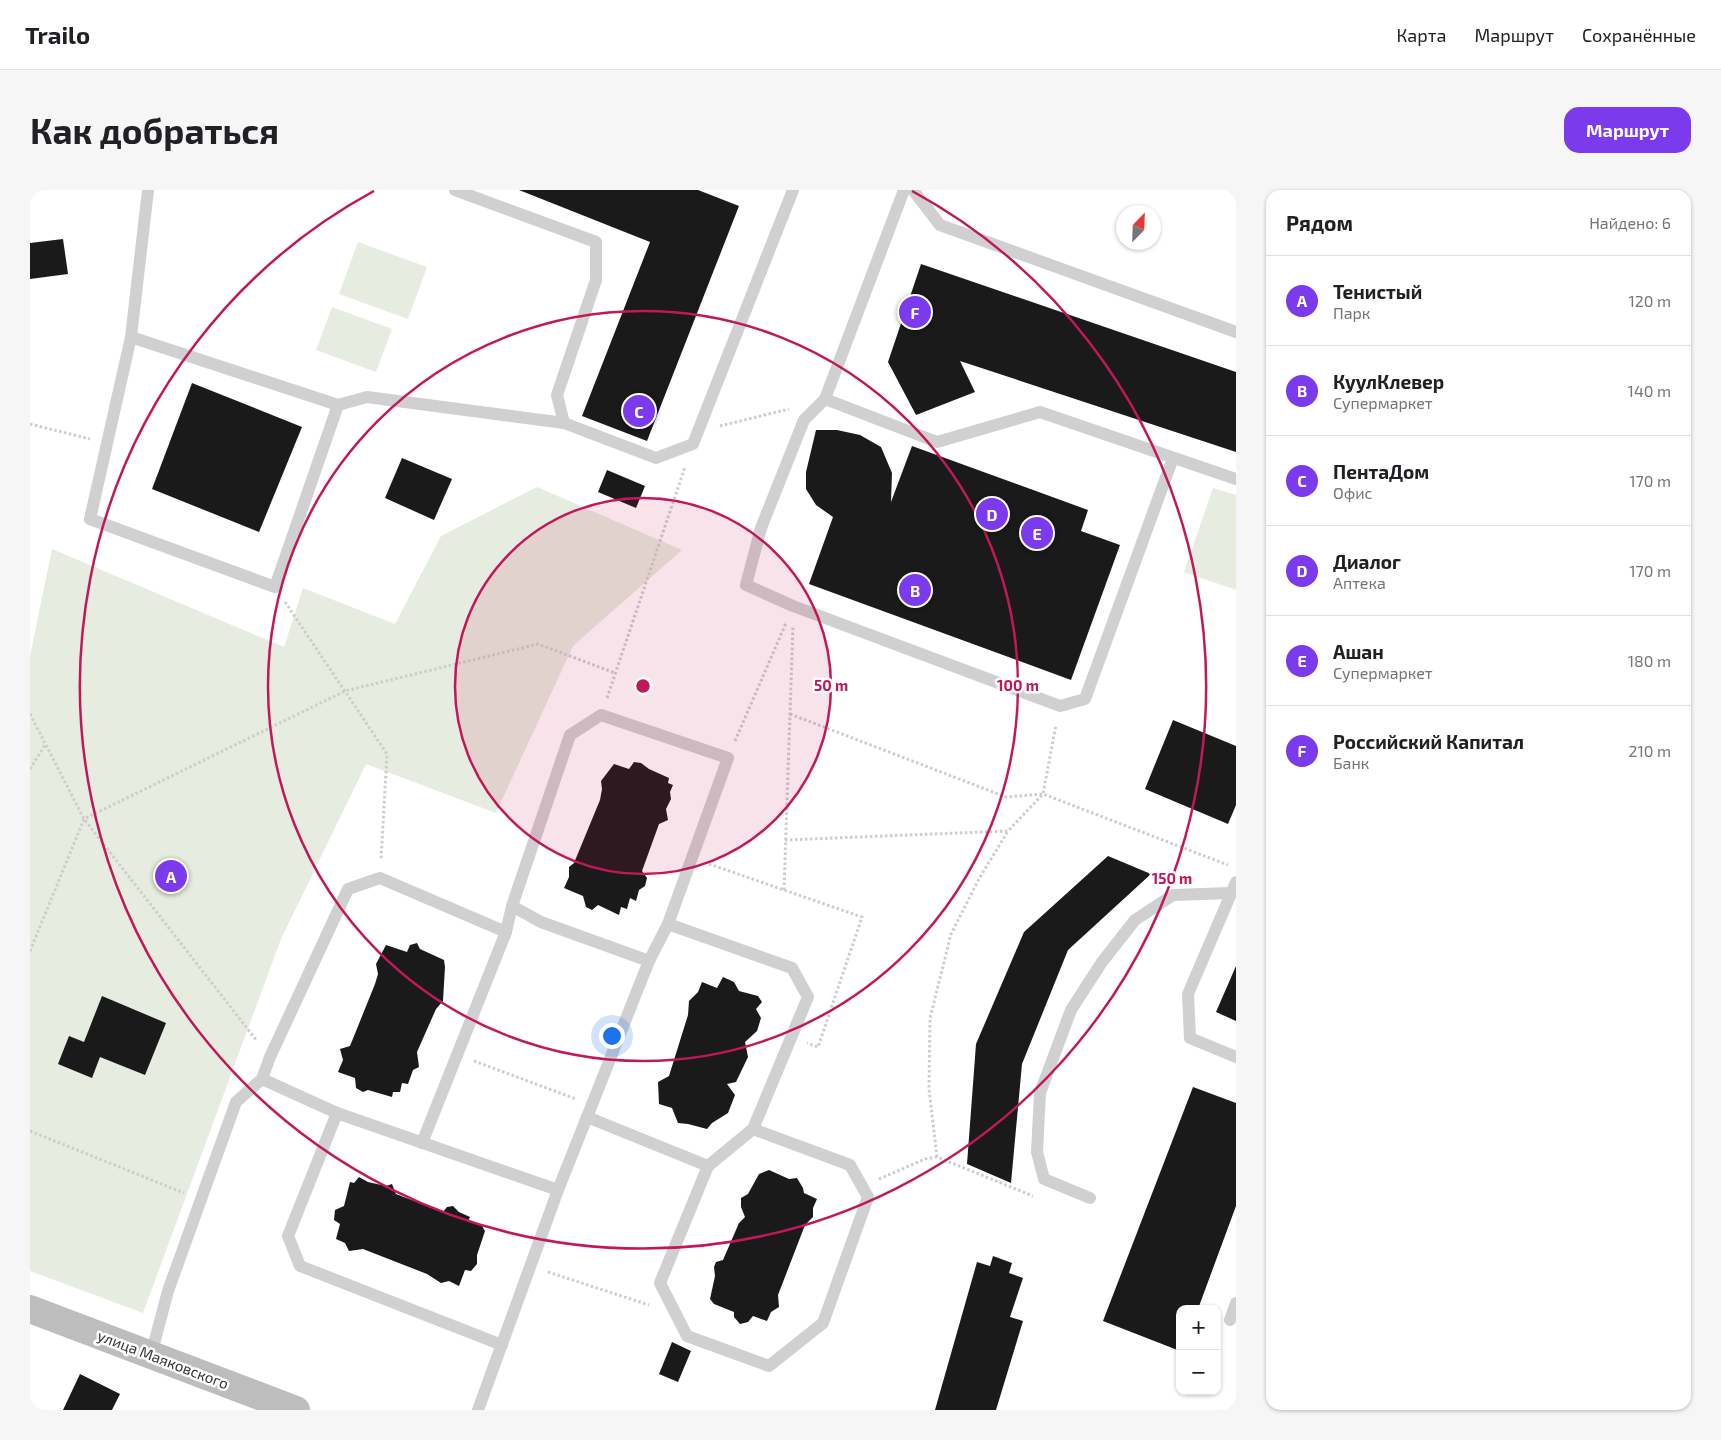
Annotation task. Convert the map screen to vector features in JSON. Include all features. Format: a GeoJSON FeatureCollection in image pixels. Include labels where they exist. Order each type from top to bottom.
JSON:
{"type":"FeatureCollection","features":[{"type":"Feature","properties":{"kind":"street","name":"улица Маяковского"},"geometry":{"type":"LineString","coordinates":[[30,1309],[296,1410]]}},
{"type":"Feature","properties":{"kind":"lane"},"geometry":{"type":"LineString","coordinates":[[148,190],[131,337],[90,519],[275,587],[338,404]]}},
{"type":"Feature","properties":{"kind":"lane"},"geometry":{"type":"LineString","coordinates":[[455,190],[596,242],[596,280],[557,395],[564,423]]}},
{"type":"Feature","properties":{"kind":"lane"},"geometry":{"type":"LineString","coordinates":[[131,337],[338,404],[367,397],[564,423],[656,458],[695,438],[793,190]]}},
{"type":"Feature","properties":{"kind":"lane"},"geometry":{"type":"LineString","coordinates":[[904,190],[824,400],[804,420],[761,528],[746,585],[793,606],[1060,706],[1085,699],[1173,458]]}},
{"type":"Feature","properties":{"kind":"lane"},"geometry":{"type":"LineString","coordinates":[[912,190],[940,225],[1236,332]]}},
{"type":"Feature","properties":{"kind":"lane"},"geometry":{"type":"LineString","coordinates":[[824,400],[937,442],[1040,412],[1236,479]]}},
{"type":"Feature","properties":{"kind":"lane"},"geometry":{"type":"LineString","coordinates":[[422,1143],[506,932],[512,906],[570,735],[601,715],[728,758],[668,924],[649,961],[558,1190],[478,1410]]}},
{"type":"Feature","properties":{"kind":"lane"},"geometry":{"type":"LineString","coordinates":[[150,1355],[168,1291],[236,1102],[262,1080],[270,1057],[348,889],[380,878],[506,932]]}},
{"type":"Feature","properties":{"kind":"lane"},"geometry":{"type":"LineString","coordinates":[[1090,1198],[1044,1179],[1037,1152],[1040,1094],[1071,1010],[1102,962],[1135,920],[1173,895],[1233,888],[1188,994],[1190,1038],[1236,1057]]}},
{"type":"Feature","properties":{"kind":"lane"},"geometry":{"type":"LineString","coordinates":[[512,906],[541,922],[649,961]]}},
{"type":"Feature","properties":{"kind":"lane"},"geometry":{"type":"LineString","coordinates":[[668,924],[792,968],[808,997],[753,1129],[708,1166],[660,1283],[687,1336],[769,1366],[822,1323],[868,1197],[850,1165],[753,1129]]}},
{"type":"Feature","properties":{"kind":"lane"},"geometry":{"type":"LineString","coordinates":[[262,1080],[338,1113],[558,1190]]}},
{"type":"Feature","properties":{"kind":"lane"},"geometry":{"type":"LineString","coordinates":[[590,1111],[708,1166]]}},
{"type":"Feature","properties":{"kind":"lane"},"geometry":{"type":"LineString","coordinates":[[338,1113],[288,1236],[300,1266],[502,1345]]}},
{"type":"Feature","properties":{"kind":"lane"},"geometry":{"type":"LineString","coordinates":[[1230,1320],[1236,1302]]}},
{"type":"Feature","properties":{"kind":"path"},"geometry":{"type":"LineString","coordinates":[[601,715],[695,438],[824,400]]}},
{"type":"Feature","properties":{"kind":"path"},"geometry":{"type":"LineString","coordinates":[[30,424],[107,443]]}},
{"type":"Feature","properties":{"kind":"path"},"geometry":{"type":"LineString","coordinates":[[275,587],[387,754],[380,878]]}},
{"type":"Feature","properties":{"kind":"path"},"geometry":{"type":"LineString","coordinates":[[784,890],[793,606]]}},
{"type":"Feature","properties":{"kind":"path"},"geometry":{"type":"LineString","coordinates":[[728,758],[793,606]]}},
{"type":"Feature","properties":{"kind":"path"},"geometry":{"type":"LineString","coordinates":[[30,951],[84,819],[345,691],[538,644],[615,673]]}},
{"type":"Feature","properties":{"kind":"path"},"geometry":{"type":"LineString","coordinates":[[937,1157],[928,1089],[930,1018],[950,934],[980,877],[1008,831],[1043,794],[1060,706]]}},
{"type":"Feature","properties":{"kind":"path"},"geometry":{"type":"LineString","coordinates":[[30,714],[84,819],[270,1057]]}},
{"type":"Feature","properties":{"kind":"path"},"geometry":{"type":"LineString","coordinates":[[790,714],[1006,797],[1043,794],[1236,868]]}},
{"type":"Feature","properties":{"kind":"path"},"geometry":{"type":"LineString","coordinates":[[30,769],[46,745]]}},
{"type":"Feature","properties":{"kind":"path"},"geometry":{"type":"LineString","coordinates":[[785,840],[1008,831]]}},
{"type":"Feature","properties":{"kind":"path"},"geometry":{"type":"LineString","coordinates":[[692,858],[862,917],[818,1047],[791,1038]]}},
{"type":"Feature","properties":{"kind":"path"},"geometry":{"type":"LineString","coordinates":[[457,1055],[590,1111]]}},
{"type":"Feature","properties":{"kind":"path"},"geometry":{"type":"LineString","coordinates":[[30,1131],[201,1200]]}},
{"type":"Feature","properties":{"kind":"path"},"geometry":{"type":"LineString","coordinates":[[862,1186],[925,1159],[937,1157],[1036,1198],[1044,1179]]}},
{"type":"Feature","properties":{"kind":"path"},"geometry":{"type":"LineString","coordinates":[[531,1266],[676,1313]]}},
{"type":"Feature","properties":{"kind":"shaded area"},"geometry":{"type":"Polygon","coordinates":[[[358,242],[427,267],[408,319],[339,294],[358,242]]]}},
{"type":"Feature","properties":{"kind":"shaded area"},"geometry":{"type":"Polygon","coordinates":[[[332,307],[392,329],[376,372],[316,350],[332,307]]]}},
{"type":"Feature","properties":{"kind":"shaded area"},"geometry":{"type":"Polygon","coordinates":[[[537,487],[682,550],[573,646],[496,813],[366,764],[281,939],[143,1313],[30,1271],[30,656],[52,549],[284,647],[303,588],[395,624],[441,536],[537,487]]]}},
{"type":"Feature","properties":{"kind":"shaded area"},"geometry":{"type":"Polygon","coordinates":[[[1213,488],[1236,495],[1236,590],[1184,572],[1213,488]]]}},
{"type":"Feature","properties":{"kind":"building"},"geometry":{"type":"Polygon","coordinates":[[[519,190],[698,190],[739,206],[647,441],[582,416],[650,242],[519,190]]]}},
{"type":"Feature","properties":{"kind":"building"},"geometry":{"type":"Polygon","coordinates":[[[63,239],[68,274],[30,279],[30,243],[63,239]]]}},
{"type":"Feature","properties":{"kind":"building"},"geometry":{"type":"Polygon","coordinates":[[[921,264],[1236,372],[1236,452],[960,361],[975,392],[916,415],[888,362],[921,264]]]}},
{"type":"Feature","properties":{"kind":"building"},"geometry":{"type":"Polygon","coordinates":[[[192,383],[302,427],[259,532],[152,489],[192,383]]]}},
{"type":"Feature","properties":{"kind":"building"},"geometry":{"type":"Polygon","coordinates":[[[816,430],[837,430],[860,435],[881,447],[892,473],[891,502],[912,446],[1088,510],[1081,531],[1120,545],[1071,680],[809,584],[833,517],[816,505],[806,489],[806,472],[816,430]]]}},
{"type":"Feature","properties":{"kind":"building"},"geometry":{"type":"Polygon","coordinates":[[[402,458],[452,479],[434,520],[385,498],[402,458]]]}},
{"type":"Feature","properties":{"kind":"building"},"geometry":{"type":"Polygon","coordinates":[[[607,470],[645,486],[636,508],[598,492],[607,470]]]}},
{"type":"Feature","properties":{"kind":"building"},"geometry":{"type":"Polygon","coordinates":[[[1173,720],[1236,746],[1236,805],[1228,824],[1145,789],[1173,720]]]}},
{"type":"Feature","properties":{"kind":"building"},"geometry":{"type":"Polygon","coordinates":[[[634,762],[641,763],[649,769],[669,778],[668,783],[673,785],[670,792],[671,799],[666,809],[668,820],[659,824],[642,871],[647,878],[645,886],[639,890],[636,901],[630,898],[627,909],[621,907],[619,915],[598,905],[592,910],[586,907],[583,896],[564,888],[569,877],[569,867],[574,863],[600,800],[601,781],[614,764],[629,769],[634,762]]]}},
{"type":"Feature","properties":{"kind":"building"},"geometry":{"type":"Polygon","coordinates":[[[1108,856],[1151,874],[1068,950],[1022,1064],[1011,1183],[967,1164],[976,1044],[1024,932],[1108,856]]]}},
{"type":"Feature","properties":{"kind":"building"},"geometry":{"type":"Polygon","coordinates":[[[417,943],[420,949],[444,960],[443,1001],[436,1009],[417,1052],[419,1067],[413,1070],[408,1084],[402,1083],[400,1092],[393,1092],[392,1097],[368,1090],[363,1092],[356,1088],[355,1078],[338,1072],[343,1060],[340,1049],[350,1046],[375,984],[378,974],[376,964],[386,945],[407,952],[410,945],[417,943]]]}},
{"type":"Feature","properties":{"kind":"building"},"geometry":{"type":"Polygon","coordinates":[[[1236,966],[1236,1021],[1216,1012],[1236,966]]]}},
{"type":"Feature","properties":{"kind":"building"},"geometry":{"type":"Polygon","coordinates":[[[723,977],[734,982],[739,991],[758,996],[762,1002],[756,1009],[761,1018],[757,1031],[745,1042],[748,1057],[736,1082],[727,1084],[735,1095],[728,1113],[712,1123],[707,1129],[678,1123],[672,1108],[659,1104],[658,1082],[669,1076],[688,1015],[689,1001],[698,992],[702,982],[717,988],[723,977]]]}},
{"type":"Feature","properties":{"kind":"building"},"geometry":{"type":"Polygon","coordinates":[[[102,996],[166,1023],[145,1075],[100,1057],[92,1078],[58,1064],[69,1036],[84,1042],[102,996]]]}},
{"type":"Feature","properties":{"kind":"building"},"geometry":{"type":"Polygon","coordinates":[[[1193,1087],[1236,1103],[1236,1206],[1199,1305],[1176,1305],[1176,1349],[1103,1321],[1193,1087]]]}},
{"type":"Feature","properties":{"kind":"building"},"geometry":{"type":"Polygon","coordinates":[[[769,1170],[789,1179],[797,1178],[804,1193],[817,1199],[813,1208],[813,1217],[805,1225],[778,1295],[779,1307],[771,1312],[767,1321],[753,1316],[748,1322],[740,1324],[734,1317],[734,1312],[714,1304],[710,1299],[715,1276],[714,1267],[716,1262],[723,1260],[739,1223],[745,1217],[741,1207],[741,1198],[748,1194],[759,1174],[769,1170]]]}},
{"type":"Feature","properties":{"kind":"building"},"geometry":{"type":"Polygon","coordinates":[[[359,1177],[368,1182],[386,1186],[392,1184],[396,1194],[443,1212],[447,1207],[453,1206],[459,1212],[470,1217],[468,1221],[482,1226],[485,1231],[477,1255],[477,1264],[471,1271],[465,1270],[459,1286],[449,1281],[441,1283],[427,1274],[363,1249],[349,1251],[345,1243],[336,1239],[340,1224],[334,1220],[335,1210],[344,1206],[350,1182],[354,1183],[359,1177]]]}},
{"type":"Feature","properties":{"kind":"building"},"geometry":{"type":"Polygon","coordinates":[[[993,1256],[1012,1263],[1009,1273],[1023,1278],[1010,1317],[1023,1321],[996,1410],[935,1410],[977,1262],[990,1266],[993,1256]]]}},
{"type":"Feature","properties":{"kind":"building"},"geometry":{"type":"Polygon","coordinates":[[[672,1342],[691,1351],[678,1382],[659,1374],[672,1342]]]}},
{"type":"Feature","properties":{"kind":"building"},"geometry":{"type":"Polygon","coordinates":[[[80,1374],[120,1394],[112,1410],[63,1410],[80,1374]]]}},
{"type":"Feature","properties":{"kind":"place","name":"Российский Капитал"},"geometry":{"type":"Point","coordinates":[915,312]}},
{"type":"Feature","properties":{"kind":"place","name":"ПентаДом"},"geometry":{"type":"Point","coordinates":[639,411]}},
{"type":"Feature","properties":{"kind":"place","name":"Диалог"},"geometry":{"type":"Point","coordinates":[992,514]}},
{"type":"Feature","properties":{"kind":"place","name":"Ашан"},"geometry":{"type":"Point","coordinates":[1037,533]}},
{"type":"Feature","properties":{"kind":"place","name":"КуулКлевер"},"geometry":{"type":"Point","coordinates":[915,590]}},
{"type":"Feature","properties":{"kind":"place","name":"Тенистый"},"geometry":{"type":"Point","coordinates":[171,876]}}]}
